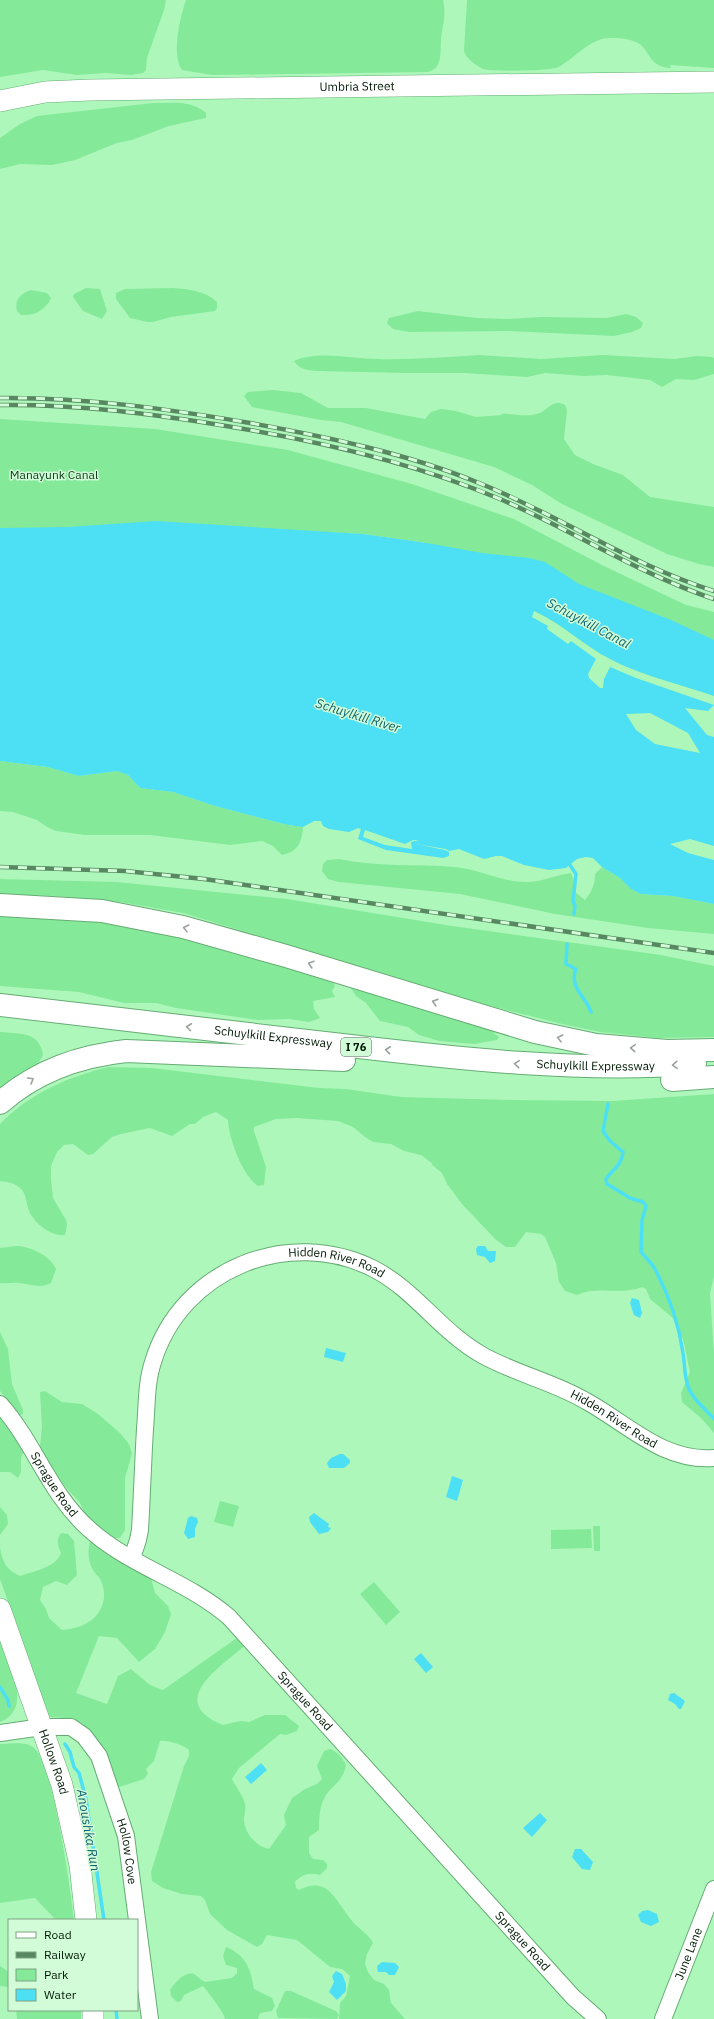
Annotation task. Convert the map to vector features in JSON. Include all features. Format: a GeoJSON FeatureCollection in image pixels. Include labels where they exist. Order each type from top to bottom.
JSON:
{"type":"FeatureCollection","features":[{"type":"Feature","properties":{"kind":"highway"},"geometry":{"type":"LineString","coordinates":[[0,905],[102,911],[176,925],[286,956],[535,1032],[575,1042],[667,1050],[714,1050]]}},
{"type":"Feature","properties":{"kind":"highway","name":"Schuylkill Expressway"},"geometry":{"type":"LineString","coordinates":[[0,1005],[381,1050],[532,1065],[616,1068],[714,1061]]}},
{"type":"Feature","properties":{"kind":"highway","name":"Schuylkill Expressway"},"geometry":{"type":"LineString","coordinates":[[0,1020],[500,1077],[563,1082],[645,1082],[714,1077]]}},
{"type":"Feature","properties":{"kind":"highway"},"geometry":{"type":"LineString","coordinates":[[0,1103],[25,1084],[44,1073],[68,1063],[105,1054],[126,1051],[344,1060]]}},
{"type":"Feature","properties":{"kind":"main road","name":"Umbria Street"},"geometry":{"type":"LineString","coordinates":[[0,101],[45,92],[97,90],[714,82]]}},
{"type":"Feature","properties":{"kind":"main road","name":"Hollow Road"},"geometry":{"type":"LineString","coordinates":[[0,1609],[62,1785],[80,1865],[86,1919]]}},
{"type":"Feature","properties":{"kind":"street","name":"Hidden River Road"},"geometry":{"type":"LineString","coordinates":[[132,1558],[140,1530],[149,1378],[158,1347],[175,1317],[187,1302],[204,1287],[232,1269],[258,1258],[274,1254],[304,1251],[330,1254],[373,1268],[398,1284],[446,1330],[483,1356],[521,1374],[585,1400],[667,1452],[691,1458],[714,1458]]}},
{"type":"Feature","properties":{"kind":"street","name":"Sprague Road"},"geometry":{"type":"LineString","coordinates":[[0,1404],[26,1438],[59,1494],[75,1516],[97,1536],[132,1558],[197,1592],[229,1617],[589,2016]]}},
{"type":"Feature","properties":{"kind":"street","name":"Hollow Cove"},"geometry":{"type":"LineString","coordinates":[[0,1733],[42,1727],[64,1726],[77,1730],[95,1748],[103,1766],[126,1836],[137,1919]]}},
{"type":"Feature","properties":{"kind":"street","name":"June Lane"},"geometry":{"type":"LineString","coordinates":[[663,2019],[714,1889]]}},
{"type":"Feature","properties":{"kind":"street","name":"Hollow Cove"},"geometry":{"type":"LineString","coordinates":[[138,1928],[150,2019]]}},
{"type":"Feature","properties":{"kind":"green space"},"geometry":{"type":"Polygon","coordinates":[[[0,0],[166,0],[164,10],[147,58],[146,70],[143,73],[131,75],[106,73],[77,75],[43,70],[0,77],[0,0]]]}},
{"type":"Feature","properties":{"kind":"green space"},"geometry":{"type":"Polygon","coordinates":[[[186,0],[443,0],[444,16],[440,59],[436,67],[428,72],[212,75],[182,70],[177,55],[177,46],[179,26],[186,0]]]}},
{"type":"Feature","properties":{"kind":"green space"},"geometry":{"type":"Polygon","coordinates":[[[467,0],[714,0],[714,68],[670,65],[671,68],[664,67],[654,62],[638,43],[625,39],[612,38],[590,44],[559,67],[509,71],[483,69],[474,64],[464,51],[467,0]]]}},
{"type":"Feature","properties":{"kind":"green space"},"geometry":{"type":"Polygon","coordinates":[[[153,103],[188,104],[206,113],[206,118],[169,126],[132,140],[117,143],[75,160],[52,165],[20,164],[0,169],[0,138],[20,124],[37,116],[153,103]]]}},
{"type":"Feature","properties":{"kind":"green space"},"geometry":{"type":"Polygon","coordinates":[[[86,288],[100,289],[107,311],[102,319],[83,311],[73,297],[74,294],[86,288]]]}},
{"type":"Feature","properties":{"kind":"green space"},"geometry":{"type":"Polygon","coordinates":[[[173,288],[191,290],[208,295],[217,302],[217,308],[215,311],[147,322],[130,318],[116,299],[116,293],[125,289],[173,288]]]}},
{"type":"Feature","properties":{"kind":"green space"},"geometry":{"type":"Polygon","coordinates":[[[31,290],[47,293],[51,298],[43,309],[35,313],[21,315],[17,311],[17,300],[21,295],[31,290]]]}},
{"type":"Feature","properties":{"kind":"green space"},"geometry":{"type":"Polygon","coordinates":[[[418,311],[477,318],[506,319],[541,317],[607,318],[626,314],[636,317],[643,323],[641,328],[632,332],[614,336],[509,331],[409,332],[393,329],[387,323],[389,318],[418,311]]]}},
{"type":"Feature","properties":{"kind":"green space"},"geometry":{"type":"Polygon","coordinates":[[[479,355],[541,359],[603,355],[675,359],[697,356],[712,357],[714,358],[714,374],[694,380],[676,379],[662,387],[650,380],[607,375],[584,376],[545,373],[527,377],[464,373],[317,371],[301,368],[294,361],[313,356],[390,359],[479,355]]]}},
{"type":"Feature","properties":{"kind":"green space"},"geometry":{"type":"Polygon","coordinates":[[[273,390],[301,393],[328,408],[366,408],[425,419],[431,412],[441,409],[456,411],[476,417],[502,415],[501,414],[530,415],[540,413],[552,405],[561,403],[565,405],[567,410],[564,439],[575,455],[593,464],[623,475],[650,497],[714,507],[714,567],[667,554],[562,504],[532,485],[494,467],[341,422],[321,420],[252,407],[244,396],[248,392],[273,390]]]}},
{"type":"Feature","properties":{"kind":"green space","name":"Manayunk Canal"},"geometry":{"type":"Polygon","coordinates":[[[0,419],[155,429],[288,450],[412,484],[514,519],[604,566],[686,605],[714,612],[714,696],[642,673],[614,661],[593,649],[552,620],[534,611],[427,543],[363,534],[265,529],[0,528],[0,419]]]}},
{"type":"Feature","properties":{"kind":"green space"},"geometry":{"type":"Polygon","coordinates":[[[0,761],[48,767],[79,776],[117,771],[128,775],[140,788],[173,792],[215,806],[288,825],[303,827],[302,837],[295,849],[282,855],[273,846],[262,841],[230,845],[150,835],[85,835],[56,831],[37,820],[13,812],[0,811],[0,761]]]}},
{"type":"Feature","properties":{"kind":"green space"},"geometry":{"type":"Polygon","coordinates":[[[339,859],[353,862],[464,868],[508,880],[526,882],[538,881],[571,873],[574,881],[575,892],[585,900],[593,888],[595,874],[602,867],[620,878],[631,889],[641,894],[673,896],[714,904],[714,934],[648,928],[555,914],[460,894],[339,882],[328,879],[322,871],[323,864],[327,860],[339,859]]]}},
{"type":"Feature","properties":{"kind":"green space"},"geometry":{"type":"Polygon","coordinates":[[[0,879],[117,882],[287,899],[452,926],[661,955],[714,966],[714,1037],[658,1038],[600,1032],[562,1024],[439,993],[398,978],[183,913],[120,902],[56,896],[0,894],[0,879]]]}},
{"type":"Feature","properties":{"kind":"green space"},"geometry":{"type":"Polygon","coordinates":[[[0,913],[58,916],[158,929],[333,981],[335,986],[332,991],[335,997],[313,1001],[314,1009],[320,1018],[309,1022],[289,1019],[258,1020],[176,1008],[156,1003],[124,1003],[79,992],[0,986],[0,913]]]}},
{"type":"Feature","properties":{"kind":"green space"},"geometry":{"type":"Polygon","coordinates":[[[354,986],[492,1031],[499,1037],[497,1040],[474,1044],[439,1041],[419,1035],[408,1027],[380,1021],[366,1003],[356,996],[351,988],[354,986]]]}},
{"type":"Feature","properties":{"kind":"green space"},"geometry":{"type":"Polygon","coordinates":[[[0,1032],[28,1035],[38,1042],[43,1055],[36,1067],[0,1093],[0,1032]]]}},
{"type":"Feature","properties":{"kind":"green space"},"geometry":{"type":"Polygon","coordinates":[[[108,1067],[152,1068],[319,1088],[346,1089],[401,1097],[612,1101],[714,1094],[714,1276],[710,1294],[714,1353],[714,1433],[702,1419],[682,1402],[681,1393],[690,1372],[683,1339],[673,1318],[650,1299],[646,1289],[642,1287],[626,1291],[601,1290],[585,1292],[577,1295],[565,1291],[559,1282],[556,1263],[545,1237],[541,1234],[526,1232],[515,1247],[506,1247],[495,1239],[462,1204],[447,1184],[442,1173],[421,1155],[404,1151],[391,1144],[373,1142],[353,1127],[338,1121],[296,1118],[276,1119],[254,1127],[266,1167],[264,1185],[258,1186],[247,1174],[237,1156],[231,1137],[228,1120],[216,1112],[203,1117],[195,1124],[190,1124],[172,1136],[150,1128],[112,1137],[93,1154],[88,1155],[73,1144],[64,1145],[57,1152],[51,1166],[51,1179],[53,1198],[66,1220],[67,1225],[65,1235],[54,1234],[43,1228],[30,1213],[22,1190],[15,1184],[0,1181],[0,1124],[11,1113],[36,1095],[78,1076],[108,1067]]]}},
{"type":"Feature","properties":{"kind":"green space"},"geometry":{"type":"Polygon","coordinates":[[[22,1246],[33,1250],[50,1260],[56,1269],[51,1283],[39,1286],[17,1283],[0,1283],[0,1248],[22,1246]]]}},
{"type":"Feature","properties":{"kind":"green space"},"geometry":{"type":"Polygon","coordinates":[[[0,1332],[8,1349],[12,1384],[23,1410],[23,1414],[20,1415],[0,1391],[0,1332]]]}},
{"type":"Feature","properties":{"kind":"green space"},"geometry":{"type":"Polygon","coordinates":[[[45,1391],[62,1402],[82,1404],[98,1414],[120,1433],[129,1444],[132,1454],[125,1478],[125,1530],[120,1538],[111,1538],[86,1516],[80,1503],[64,1485],[44,1456],[40,1447],[42,1427],[40,1392],[45,1391]]]}},
{"type":"Feature","properties":{"kind":"green space"},"geometry":{"type":"Polygon","coordinates":[[[0,1414],[26,1445],[21,1458],[21,1472],[18,1478],[10,1472],[0,1472],[0,1414]]]}},
{"type":"Feature","properties":{"kind":"green space"},"geometry":{"type":"Polygon","coordinates":[[[220,1501],[239,1506],[233,1527],[214,1522],[220,1501]]]}},
{"type":"Feature","properties":{"kind":"green space"},"geometry":{"type":"Polygon","coordinates":[[[0,1507],[7,1515],[8,1524],[0,1535],[0,1507]]]}},
{"type":"Feature","properties":{"kind":"green space"},"geometry":{"type":"Polygon","coordinates":[[[593,1526],[600,1526],[600,1551],[594,1551],[593,1526]]]}},
{"type":"Feature","properties":{"kind":"green space"},"geometry":{"type":"Polygon","coordinates":[[[591,1529],[592,1548],[551,1549],[551,1530],[591,1529]]]}},
{"type":"Feature","properties":{"kind":"green space"},"geometry":{"type":"Polygon","coordinates":[[[61,1533],[68,1534],[74,1541],[77,1575],[67,1585],[56,1581],[43,1587],[40,1600],[46,1609],[49,1618],[62,1630],[75,1628],[87,1623],[94,1618],[104,1601],[103,1586],[93,1570],[89,1560],[91,1538],[151,1577],[155,1593],[168,1606],[171,1614],[165,1632],[155,1649],[139,1662],[117,1638],[99,1636],[76,1693],[107,1704],[118,1676],[131,1669],[150,1685],[163,1690],[241,1635],[248,1643],[213,1673],[204,1684],[198,1695],[198,1705],[206,1716],[223,1725],[240,1721],[249,1722],[265,1715],[285,1715],[299,1726],[297,1731],[286,1735],[280,1734],[239,1768],[232,1779],[245,1803],[244,1820],[246,1830],[252,1839],[269,1849],[286,1825],[284,1815],[292,1798],[305,1789],[317,1784],[322,1779],[317,1766],[324,1751],[330,1749],[338,1753],[341,1757],[346,1765],[344,1773],[324,1799],[320,1814],[319,1830],[309,1837],[309,1853],[313,1859],[323,1860],[327,1864],[327,1868],[320,1875],[303,1875],[295,1882],[296,1888],[299,1890],[317,1886],[327,1889],[336,1898],[352,1921],[370,1938],[373,1943],[367,1954],[365,1964],[368,1972],[374,1980],[384,1984],[389,1990],[391,2003],[405,2019],[339,2019],[340,2003],[346,1996],[350,1976],[342,1969],[330,1967],[297,1940],[267,1935],[262,1944],[257,1947],[227,1930],[210,1914],[205,1900],[201,1896],[182,1894],[163,1888],[152,1881],[151,1872],[184,1766],[189,1756],[189,1750],[175,1743],[160,1741],[154,1761],[146,1769],[148,1774],[144,1779],[119,1787],[116,1784],[101,1750],[86,1726],[72,1719],[49,1717],[0,1579],[0,1547],[2,1557],[8,1568],[20,1576],[49,1566],[58,1558],[61,1553],[58,1540],[61,1533]]]}},
{"type":"Feature","properties":{"kind":"green space"},"geometry":{"type":"Polygon","coordinates":[[[374,1582],[400,1612],[386,1625],[360,1594],[374,1582]]]}},
{"type":"Feature","properties":{"kind":"green space"},"geometry":{"type":"Polygon","coordinates":[[[0,1641],[13,1673],[17,1697],[16,1707],[10,1715],[0,1722],[0,1641]]]}},
{"type":"Feature","properties":{"kind":"green space"},"geometry":{"type":"Polygon","coordinates":[[[22,1743],[33,1747],[40,1757],[47,1776],[60,1828],[74,1919],[55,1919],[35,1898],[0,1903],[0,1744],[22,1743]]]}},
{"type":"Feature","properties":{"kind":"green space"},"geometry":{"type":"Polygon","coordinates":[[[226,1947],[233,1950],[243,1959],[249,1969],[254,1989],[272,1998],[275,2006],[272,2011],[260,2013],[258,2019],[225,2019],[203,1986],[184,1995],[181,2001],[177,2002],[171,1996],[170,1990],[174,1984],[187,1974],[194,1974],[205,1982],[232,1978],[237,1973],[237,1968],[226,1965],[223,1956],[226,1947]]]}},
{"type":"Feature","properties":{"kind":"green space"},"geometry":{"type":"Polygon","coordinates":[[[0,1966],[8,1971],[8,1987],[0,1986],[0,1966]]]}},
{"type":"Feature","properties":{"kind":"green space"},"geometry":{"type":"Polygon","coordinates":[[[285,1991],[291,1991],[336,2011],[339,2015],[337,2019],[278,2018],[276,2011],[285,1991]]]}},
{"type":"Feature","properties":{"kind":"green space"},"geometry":{"type":"Polygon","coordinates":[[[16,2011],[81,2011],[81,2019],[17,2019],[16,2011]]]}},
{"type":"Feature","properties":{"kind":"water"},"geometry":{"type":"Polygon","coordinates":[[[156,521],[363,534],[427,543],[482,553],[529,558],[545,562],[579,584],[671,620],[714,640],[714,696],[656,678],[614,661],[584,643],[543,615],[534,611],[532,617],[548,626],[547,629],[568,644],[571,641],[596,659],[588,674],[589,678],[600,688],[603,688],[604,679],[610,667],[636,678],[714,705],[708,711],[685,708],[707,735],[714,737],[714,846],[690,839],[670,844],[688,853],[714,860],[714,904],[673,896],[641,894],[631,889],[620,878],[602,867],[593,858],[586,857],[577,859],[566,868],[549,870],[524,865],[502,856],[484,859],[459,849],[449,851],[446,849],[415,844],[449,852],[449,856],[443,858],[386,850],[358,839],[361,829],[358,828],[349,832],[329,829],[323,826],[321,821],[314,821],[303,827],[288,825],[215,806],[173,792],[140,788],[128,775],[117,771],[79,776],[48,767],[0,761],[0,528],[69,527],[156,521]],[[650,713],[626,714],[636,730],[655,744],[700,753],[688,733],[650,713]],[[365,830],[363,837],[385,845],[445,854],[412,849],[411,842],[419,840],[413,840],[405,844],[365,830]]]}},
{"type":"Feature","properties":{"kind":"water"},"geometry":{"type":"Polygon","coordinates":[[[478,1246],[485,1246],[488,1251],[496,1251],[495,1261],[490,1263],[485,1257],[477,1255],[476,1249],[478,1246]]]}},
{"type":"Feature","properties":{"kind":"water"},"geometry":{"type":"Polygon","coordinates":[[[632,1298],[639,1300],[642,1313],[640,1318],[634,1315],[630,1303],[632,1298]]]}},
{"type":"Feature","properties":{"kind":"water"},"geometry":{"type":"Polygon","coordinates":[[[326,1348],[346,1353],[343,1362],[324,1357],[326,1348]]]}},
{"type":"Feature","properties":{"kind":"water"},"geometry":{"type":"Polygon","coordinates":[[[343,1454],[350,1460],[350,1463],[344,1468],[329,1468],[327,1463],[331,1458],[343,1454]]]}},
{"type":"Feature","properties":{"kind":"water"},"geometry":{"type":"Polygon","coordinates":[[[452,1476],[463,1480],[457,1501],[446,1497],[452,1476]]]}},
{"type":"Feature","properties":{"kind":"water"},"geometry":{"type":"Polygon","coordinates":[[[314,1513],[329,1524],[328,1527],[331,1528],[328,1532],[319,1534],[310,1522],[309,1517],[314,1513]]]}},
{"type":"Feature","properties":{"kind":"water"},"geometry":{"type":"Polygon","coordinates":[[[191,1516],[197,1518],[198,1522],[195,1529],[195,1537],[188,1539],[184,1533],[188,1518],[191,1516]]]}},
{"type":"Feature","properties":{"kind":"water"},"geometry":{"type":"Polygon","coordinates":[[[421,1653],[433,1667],[426,1673],[414,1659],[421,1653]]]}},
{"type":"Feature","properties":{"kind":"water"},"geometry":{"type":"Polygon","coordinates":[[[674,1693],[685,1701],[681,1709],[668,1700],[670,1694],[674,1693]]]}},
{"type":"Feature","properties":{"kind":"water"},"geometry":{"type":"Polygon","coordinates":[[[261,1763],[267,1770],[251,1784],[245,1777],[261,1763]]]}},
{"type":"Feature","properties":{"kind":"water"},"geometry":{"type":"Polygon","coordinates":[[[540,1813],[547,1820],[532,1837],[523,1828],[540,1813]]]}},
{"type":"Feature","properties":{"kind":"water"},"geometry":{"type":"Polygon","coordinates":[[[575,1849],[581,1849],[593,1862],[590,1870],[582,1869],[572,1857],[575,1849]]]}},
{"type":"Feature","properties":{"kind":"water"},"geometry":{"type":"Polygon","coordinates":[[[648,1910],[657,1914],[659,1922],[651,1926],[641,1922],[638,1915],[642,1911],[648,1910]]]}},
{"type":"Feature","properties":{"kind":"water"},"geometry":{"type":"Polygon","coordinates":[[[382,1962],[395,1963],[399,1967],[395,1975],[389,1975],[386,1972],[378,1972],[377,1966],[382,1962]]]}},
{"type":"Feature","properties":{"kind":"water"},"geometry":{"type":"Polygon","coordinates":[[[336,1971],[342,1974],[346,1984],[346,1991],[337,2000],[329,1992],[334,1982],[332,1976],[336,1971]]]}},
{"type":"Feature","properties":{"kind":"waterway"},"geometry":{"type":"LineString","coordinates":[[570,865],[576,874],[573,901],[575,906],[574,914]]}},
{"type":"Feature","properties":{"kind":"waterway"},"geometry":{"type":"LineString","coordinates":[[567,944],[566,964],[576,969],[574,976],[576,986],[591,1012]]}},
{"type":"Feature","properties":{"kind":"waterway"},"geometry":{"type":"LineString","coordinates":[[608,1104],[603,1131],[610,1141],[623,1152],[619,1164],[606,1179],[607,1184],[630,1198],[643,1202],[646,1206],[642,1220],[641,1252],[655,1268],[673,1311],[679,1332],[684,1358],[685,1376],[689,1389],[697,1401],[714,1419]]}},
{"type":"Feature","properties":{"kind":"waterway"},"geometry":{"type":"LineString","coordinates":[[0,1687],[8,1700],[9,1706]]}},
{"type":"Feature","properties":{"kind":"waterway","name":"Anoushka Run"},"geometry":{"type":"LineString","coordinates":[[65,1744],[70,1752],[74,1767],[79,1773],[86,1799],[104,1919]]}},
{"type":"Feature","properties":{"kind":"waterway","name":"Anoushka Run"},"geometry":{"type":"LineString","coordinates":[[116,2011],[117,2019]]}},
{"type":"Feature","properties":{"kind":"railway"},"geometry":{"type":"LineString","coordinates":[[0,398],[31,398],[94,402],[188,413],[308,434],[366,447],[423,463],[479,483],[538,510],[654,568],[714,591]]}},
{"type":"Feature","properties":{"kind":"railway"},"geometry":{"type":"LineString","coordinates":[[0,405],[87,408],[203,422],[335,447],[402,464],[468,486],[500,499],[527,511],[632,565],[686,589],[714,599]]}},
{"type":"Feature","properties":{"kind":"railway"},"geometry":{"type":"LineString","coordinates":[[0,867],[125,871],[204,879],[714,953]]}},
{"type":"Feature","properties":{"kind":"water label","name":"Schuylkill Canal"},"geometry":{"type":"Point","coordinates":[589,623]}},
{"type":"Feature","properties":{"kind":"water label","name":"Schuylkill River"},"geometry":{"type":"Point","coordinates":[358,715]}}]}
